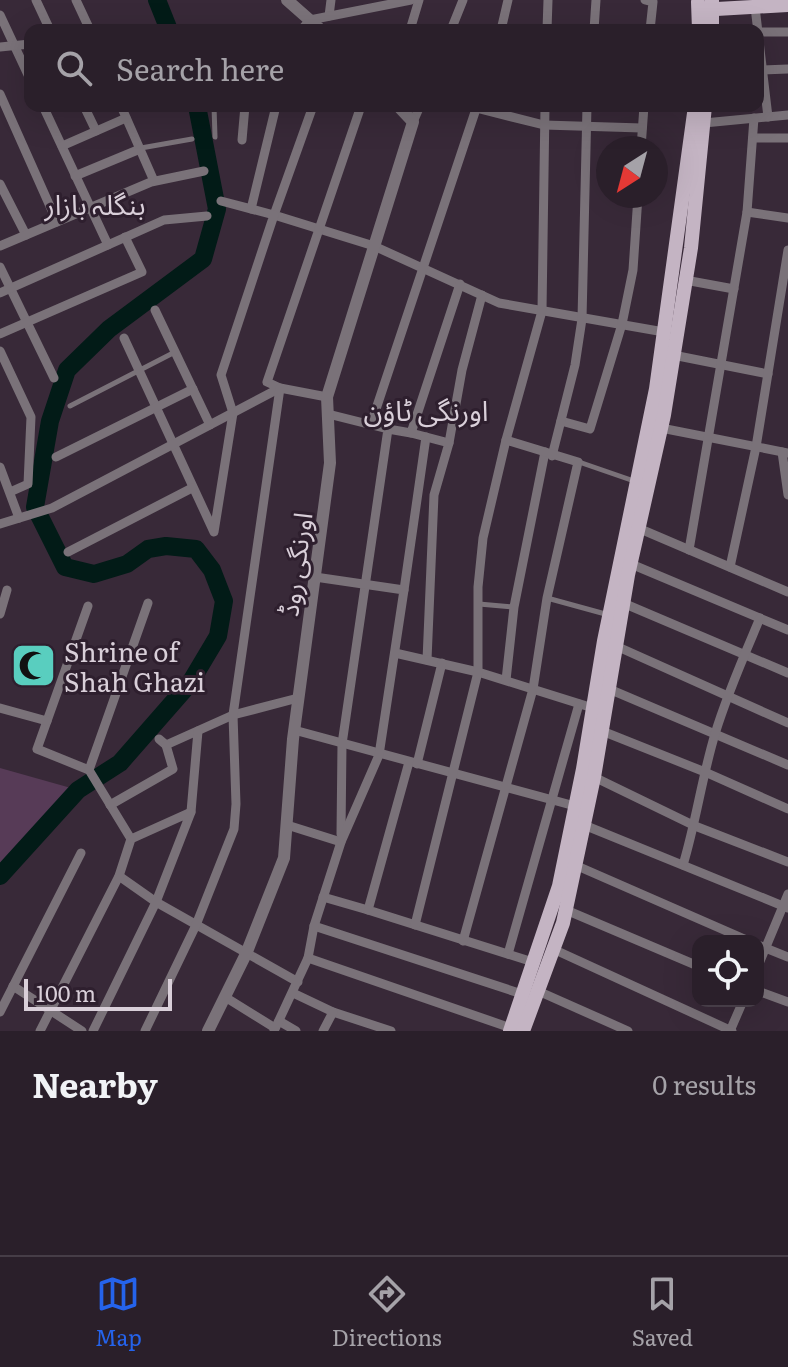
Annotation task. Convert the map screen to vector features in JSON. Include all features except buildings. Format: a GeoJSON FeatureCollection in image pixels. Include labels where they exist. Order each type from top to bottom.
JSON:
{"type":"FeatureCollection","features":[{"type":"Feature","properties":{"kind":"main road"},"geometry":{"type":"LineString","coordinates":[[706,5],[788,5]]}},
{"type":"Feature","properties":{"kind":"main road"},"geometry":{"type":"LineString","coordinates":[[515,1030],[522,994],[559,886],[575,806],[586,706],[610,615],[656,389],[694,112]]}},
{"type":"Feature","properties":{"kind":"main road"},"geometry":{"type":"LineString","coordinates":[[515,1030],[538,991],[566,910],[594,777],[623,603],[661,428],[685,280],[705,112]]}},
{"type":"Feature","properties":{"kind":"street"},"geometry":{"type":"LineString","coordinates":[[36,0],[47,24]]}},
{"type":"Feature","properties":{"kind":"street"},"geometry":{"type":"LineString","coordinates":[[76,0],[87,24]]}},
{"type":"Feature","properties":{"kind":"street"},"geometry":{"type":"LineString","coordinates":[[287,0],[305,24]]}},
{"type":"Feature","properties":{"kind":"street"},"geometry":{"type":"LineString","coordinates":[[329,16],[331,0]]}},
{"type":"Feature","properties":{"kind":"street"},"geometry":{"type":"LineString","coordinates":[[309,24],[369,4],[411,0]]}},
{"type":"Feature","properties":{"kind":"street"},"geometry":{"type":"LineString","coordinates":[[412,24],[419,0]]}},
{"type":"Feature","properties":{"kind":"street"},"geometry":{"type":"LineString","coordinates":[[453,24],[463,0]]}},
{"type":"Feature","properties":{"kind":"street"},"geometry":{"type":"LineString","coordinates":[[502,24],[508,0]]}},
{"type":"Feature","properties":{"kind":"street"},"geometry":{"type":"LineString","coordinates":[[547,24],[548,0]]}},
{"type":"Feature","properties":{"kind":"street"},"geometry":{"type":"LineString","coordinates":[[594,24],[596,0]]}},
{"type":"Feature","properties":{"kind":"street"},"geometry":{"type":"LineString","coordinates":[[645,0],[653,2],[651,24]]}},
{"type":"Feature","properties":{"kind":"street"},"geometry":{"type":"LineString","coordinates":[[755,7],[757,24]]}},
{"type":"Feature","properties":{"kind":"street"},"geometry":{"type":"LineString","coordinates":[[0,15],[24,66]]}},
{"type":"Feature","properties":{"kind":"street"},"geometry":{"type":"LineString","coordinates":[[764,32],[788,32]]}},
{"type":"Feature","properties":{"kind":"street"},"geometry":{"type":"LineString","coordinates":[[0,47],[24,44]]}},
{"type":"Feature","properties":{"kind":"street"},"geometry":{"type":"LineString","coordinates":[[764,70],[788,69]]}},
{"type":"Feature","properties":{"kind":"street"},"geometry":{"type":"LineString","coordinates":[[764,86],[768,117]]}},
{"type":"Feature","properties":{"kind":"street"},"geometry":{"type":"LineString","coordinates":[[0,94],[57,222]]}},
{"type":"Feature","properties":{"kind":"street"},"geometry":{"type":"LineString","coordinates":[[46,112],[108,245]]}},
{"type":"Feature","properties":{"kind":"street"},"geometry":{"type":"LineString","coordinates":[[87,112],[96,131]]}},
{"type":"Feature","properties":{"kind":"street"},"geometry":{"type":"LineString","coordinates":[[124,112],[154,181]]}},
{"type":"Feature","properties":{"kind":"street"},"geometry":{"type":"LineString","coordinates":[[242,140],[244,112]]}},
{"type":"Feature","properties":{"kind":"street"},"geometry":{"type":"LineString","coordinates":[[251,209],[275,112]]}},
{"type":"Feature","properties":{"kind":"street"},"geometry":{"type":"LineString","coordinates":[[124,338],[214,532],[233,413],[221,375],[311,112]]}},
{"type":"Feature","properties":{"kind":"street"},"geometry":{"type":"LineString","coordinates":[[327,397],[280,388],[267,382],[359,112]]}},
{"type":"Feature","properties":{"kind":"street"},"geometry":{"type":"LineString","coordinates":[[404,112],[413,122],[417,112]]}},
{"type":"Feature","properties":{"kind":"street"},"geometry":{"type":"LineString","coordinates":[[371,424],[474,112]]}},
{"type":"Feature","properties":{"kind":"street"},"geometry":{"type":"LineString","coordinates":[[495,112],[544,125],[642,128]]}},
{"type":"Feature","properties":{"kind":"street"},"geometry":{"type":"LineString","coordinates":[[415,925],[478,672],[478,604],[483,538],[542,311],[545,112]]}},
{"type":"Feature","properties":{"kind":"street"},"geometry":{"type":"LineString","coordinates":[[506,680],[514,607],[548,454],[561,421],[575,365],[582,319],[586,112]]}},
{"type":"Feature","properties":{"kind":"street"},"geometry":{"type":"LineString","coordinates":[[642,136],[643,112]]}},
{"type":"Feature","properties":{"kind":"street"},"geometry":{"type":"LineString","coordinates":[[704,123],[788,115]]}},
{"type":"Feature","properties":{"kind":"street"},"geometry":{"type":"LineString","coordinates":[[62,146],[126,118]]}},
{"type":"Feature","properties":{"kind":"street"},"geometry":{"type":"LineString","coordinates":[[689,550],[747,212],[754,118]]}},
{"type":"Feature","properties":{"kind":"street","name":"اورنگی روڈ"},"geometry":{"type":"LineString","coordinates":[[208,1031],[246,954],[284,858],[294,730],[330,463],[327,397],[413,122]]}},
{"type":"Feature","properties":{"kind":"street"},"geometry":{"type":"LineString","coordinates":[[753,138],[788,138]]}},
{"type":"Feature","properties":{"kind":"street"},"geometry":{"type":"LineString","coordinates":[[75,176],[140,149]]}},
{"type":"Feature","properties":{"kind":"street"},"geometry":{"type":"LineString","coordinates":[[0,246],[154,181],[204,171]]}},
{"type":"Feature","properties":{"kind":"street"},"geometry":{"type":"LineString","coordinates":[[0,184],[26,235]]}},
{"type":"Feature","properties":{"kind":"street"},"geometry":{"type":"LineString","coordinates":[[221,201],[374,246],[499,303],[664,332]]}},
{"type":"Feature","properties":{"kind":"street"},"geometry":{"type":"LineString","coordinates":[[561,421],[590,429],[622,324],[633,270],[637,208]]}},
{"type":"Feature","properties":{"kind":"street"},"geometry":{"type":"LineString","coordinates":[[747,212],[788,218]]}},
{"type":"Feature","properties":{"kind":"street"},"geometry":{"type":"LineString","coordinates":[[0,293],[164,220],[207,216]]}},
{"type":"Feature","properties":{"kind":"street"},"geometry":{"type":"LineString","coordinates":[[0,334],[142,272],[125,237]]}},
{"type":"Feature","properties":{"kind":"street"},"geometry":{"type":"LineString","coordinates":[[730,567],[756,447],[788,250]]}},
{"type":"Feature","properties":{"kind":"street"},"geometry":{"type":"LineString","coordinates":[[0,267],[54,378]]}},
{"type":"Feature","properties":{"kind":"street"},"geometry":{"type":"LineString","coordinates":[[685,280],[734,289]]}},
{"type":"Feature","properties":{"kind":"street"},"geometry":{"type":"LineString","coordinates":[[411,433],[460,284]]}},
{"type":"Feature","properties":{"kind":"street"},"geometry":{"type":"LineString","coordinates":[[427,660],[434,495],[449,443],[462,370],[482,295]]}},
{"type":"Feature","properties":{"kind":"street"},"geometry":{"type":"LineString","coordinates":[[155,310],[210,425]]}},
{"type":"Feature","properties":{"kind":"street"},"geometry":{"type":"LineString","coordinates":[[0,351],[31,417],[28,484],[10,492]]}},
{"type":"Feature","properties":{"kind":"street"},"geometry":{"type":"LineString","coordinates":[[673,355],[768,374]]}},
{"type":"Feature","properties":{"kind":"street"},"geometry":{"type":"LineString","coordinates":[[0,524],[52,508],[280,388]]}},
{"type":"Feature","properties":{"kind":"street"},"geometry":{"type":"LineString","coordinates":[[145,1031],[196,925],[234,829],[233,715],[280,388]]}},
{"type":"Feature","properties":{"kind":"street"},"geometry":{"type":"LineString","coordinates":[[56,457],[193,389]]}},
{"type":"Feature","properties":{"kind":"street"},"geometry":{"type":"LineString","coordinates":[[328,414],[449,443]]}},
{"type":"Feature","properties":{"kind":"street"},"geometry":{"type":"LineString","coordinates":[[661,428],[785,452],[788,495]]}},
{"type":"Feature","properties":{"kind":"street"},"geometry":{"type":"LineString","coordinates":[[341,842],[342,744],[388,429]]}},
{"type":"Feature","properties":{"kind":"street"},"geometry":{"type":"LineString","coordinates":[[276,1027],[308,958],[314,926],[341,842],[379,755],[426,437]]}},
{"type":"Feature","properties":{"kind":"street"},"geometry":{"type":"LineString","coordinates":[[463,941],[533,689],[547,598],[578,462],[506,440]]}},
{"type":"Feature","properties":{"kind":"street"},"geometry":{"type":"LineString","coordinates":[[0,467],[20,518]]}},
{"type":"Feature","properties":{"kind":"street"},"geometry":{"type":"LineString","coordinates":[[68,552],[192,488]]}},
{"type":"Feature","properties":{"kind":"street"},"geometry":{"type":"LineString","coordinates":[[638,528],[788,592]]}},
{"type":"Feature","properties":{"kind":"street"},"geometry":{"type":"LineString","coordinates":[[631,564],[788,630]]}},
{"type":"Feature","properties":{"kind":"street"},"geometry":{"type":"LineString","coordinates":[[315,577],[404,590]]}},
{"type":"Feature","properties":{"kind":"street"},"geometry":{"type":"LineString","coordinates":[[0,614],[7,590]]}},
{"type":"Feature","properties":{"kind":"street"},"geometry":{"type":"LineString","coordinates":[[89,770],[148,603]]}},
{"type":"Feature","properties":{"kind":"street"},"geometry":{"type":"LineString","coordinates":[[623,603],[788,673]]}},
{"type":"Feature","properties":{"kind":"street"},"geometry":{"type":"LineString","coordinates":[[88,606],[37,749],[89,770],[131,839]]}},
{"type":"Feature","properties":{"kind":"street"},"geometry":{"type":"LineString","coordinates":[[683,865],[695,826],[715,734],[760,618]]}},
{"type":"Feature","properties":{"kind":"street"},"geometry":{"type":"LineString","coordinates":[[616,646],[788,723]]}},
{"type":"Feature","properties":{"kind":"street"},"geometry":{"type":"LineString","coordinates":[[395,653],[478,672],[586,706],[552,800],[508,954]]}},
{"type":"Feature","properties":{"kind":"street"},"geometry":{"type":"LineString","coordinates":[[368,910],[442,663]]}},
{"type":"Feature","properties":{"kind":"street"},"geometry":{"type":"LineString","coordinates":[[609,689],[788,765]]}},
{"type":"Feature","properties":{"kind":"street"},"geometry":{"type":"LineString","coordinates":[[110,805],[173,769],[162,742],[198,731],[233,715],[298,698]]}},
{"type":"Feature","properties":{"kind":"street"},"geometry":{"type":"LineString","coordinates":[[0,708],[47,721]]}},
{"type":"Feature","properties":{"kind":"street"},"geometry":{"type":"LineString","coordinates":[[294,730],[575,806]]}},
{"type":"Feature","properties":{"kind":"street"},"geometry":{"type":"LineString","coordinates":[[93,1031],[156,902],[191,812],[198,731]]}},
{"type":"Feature","properties":{"kind":"street"},"geometry":{"type":"LineString","coordinates":[[602,731],[788,809]]}},
{"type":"Feature","properties":{"kind":"street"},"geometry":{"type":"LineString","coordinates":[[594,777],[695,826],[788,862]]}},
{"type":"Feature","properties":{"kind":"street"},"geometry":{"type":"LineString","coordinates":[[40,1031],[119,876],[131,839],[191,812]]}},
{"type":"Feature","properties":{"kind":"street"},"geometry":{"type":"LineString","coordinates":[[287,825],[341,842]]}},
{"type":"Feature","properties":{"kind":"street"},"geometry":{"type":"LineString","coordinates":[[584,825],[786,907]]}},
{"type":"Feature","properties":{"kind":"street"},"geometry":{"type":"LineString","coordinates":[[0,1012],[81,853]]}},
{"type":"Feature","properties":{"kind":"street"},"geometry":{"type":"LineString","coordinates":[[575,865],[735,935]]}},
{"type":"Feature","properties":{"kind":"street"},"geometry":{"type":"LineString","coordinates":[[119,876],[156,902],[298,982]]}},
{"type":"Feature","properties":{"kind":"street"},"geometry":{"type":"LineString","coordinates":[[764,943],[786,907],[788,894]]}},
{"type":"Feature","properties":{"kind":"street"},"geometry":{"type":"LineString","coordinates":[[323,897],[533,962]]}},
{"type":"Feature","properties":{"kind":"street"},"geometry":{"type":"LineString","coordinates":[[566,910],[692,963]]}},
{"type":"Feature","properties":{"kind":"street"},"geometry":{"type":"LineString","coordinates":[[314,926],[522,994]]}},
{"type":"Feature","properties":{"kind":"street"},"geometry":{"type":"LineString","coordinates":[[764,947],[788,957]]}},
{"type":"Feature","properties":{"kind":"street"},"geometry":{"type":"LineString","coordinates":[[553,949],[730,1031],[740,1007]]}},
{"type":"Feature","properties":{"kind":"street"},"geometry":{"type":"LineString","coordinates":[[308,958],[515,1030]]}},
{"type":"Feature","properties":{"kind":"street"},"geometry":{"type":"LineString","coordinates":[[13,986],[82,1031]]}},
{"type":"Feature","properties":{"kind":"street"},"geometry":{"type":"LineString","coordinates":[[538,991],[628,1031]]}},
{"type":"Feature","properties":{"kind":"street"},"geometry":{"type":"LineString","coordinates":[[293,993],[333,1012],[391,1031]]}},
{"type":"Feature","properties":{"kind":"street"},"geometry":{"type":"LineString","coordinates":[[764,993],[788,1002]]}},
{"type":"Feature","properties":{"kind":"street"},"geometry":{"type":"LineString","coordinates":[[225,997],[276,1027],[296,1031]]}},
{"type":"Feature","properties":{"kind":"street"},"geometry":{"type":"LineString","coordinates":[[323,1031],[333,1012]]}},
{"type":"Feature","properties":{"kind":"lane"},"geometry":{"type":"LineString","coordinates":[[214,112],[215,137]]}},
{"type":"Feature","properties":{"kind":"lane"},"geometry":{"type":"LineString","coordinates":[[140,149],[192,139]]}},
{"type":"Feature","properties":{"kind":"lane"},"geometry":{"type":"LineString","coordinates":[[70,406],[175,352]]}},
{"type":"Feature","properties":{"kind":"lane"},"geometry":{"type":"LineString","coordinates":[[578,462],[637,482]]}},
{"type":"Feature","properties":{"kind":"lane"},"geometry":{"type":"LineString","coordinates":[[547,598],[610,615]]}},
{"type":"Feature","properties":{"kind":"lane"},"geometry":{"type":"LineString","coordinates":[[478,604],[514,607]]}},
{"type":"Feature","properties":{"kind":"shaded area"},"geometry":{"type":"Polygon","coordinates":[[[0,768],[71,788],[0,866],[0,768]]]}},
{"type":"Feature","properties":{"kind":"waterway"},"geometry":{"type":"LineString","coordinates":[[157,0],[167,24]]}},
{"type":"Feature","properties":{"kind":"waterway"},"geometry":{"type":"LineString","coordinates":[[0,876],[78,790],[120,763],[190,683],[218,636],[224,601],[212,570],[196,549],[166,546],[148,549],[127,564],[94,574],[65,567],[35,507],[50,421],[67,370],[109,329],[203,259],[217,209],[198,112]]}},
{"type":"Feature","properties":{"kind":"place","name":"Shrine of Shah Ghazi"},"geometry":{"type":"Point","coordinates":[33,665]}},
{"type":"Feature","properties":{"kind":"district","name":"بنگلہ بازار"},"geometry":{"type":"Point","coordinates":[95,203]}},
{"type":"Feature","properties":{"kind":"district","name":"اورنگی ٹاؤن"},"geometry":{"type":"Point","coordinates":[426,409]}}]}
